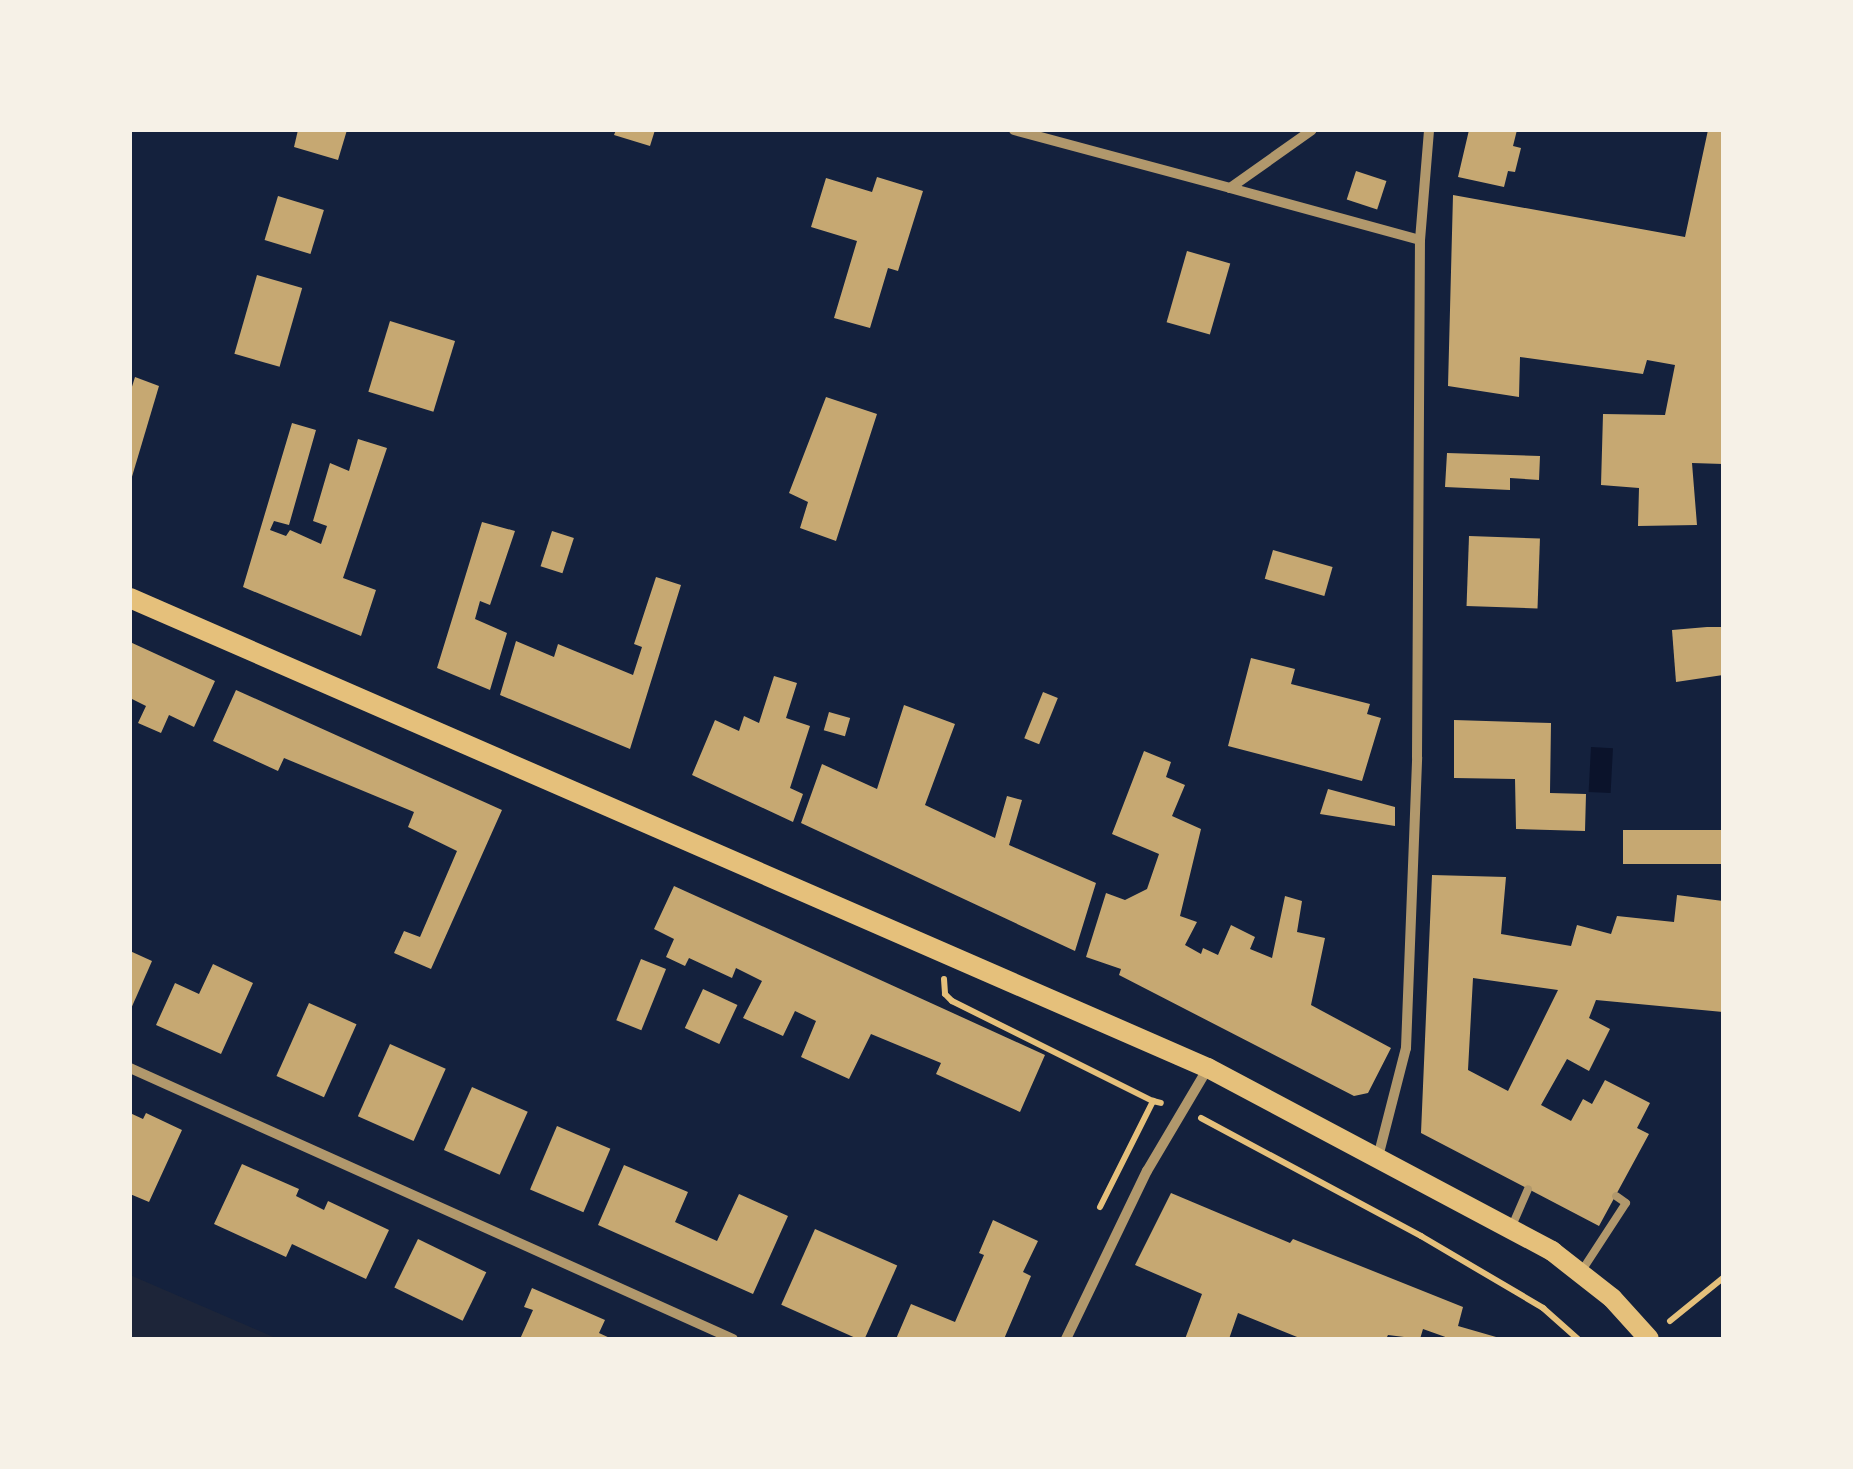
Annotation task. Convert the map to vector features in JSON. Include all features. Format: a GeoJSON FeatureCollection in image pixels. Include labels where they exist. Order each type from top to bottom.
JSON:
{"type":"FeatureCollection","features":[{"type":"Feature","properties":{"kind":"main road"},"geometry":{"type":"LineString","coordinates":[[130,598],[1208,1068],[1511,1229],[1581,1272],[1655,1334]]}},
{"type":"Feature","properties":{"kind":"street"},"geometry":{"type":"LineString","coordinates":[[1014,130],[1420,240]]}},
{"type":"Feature","properties":{"kind":"street"},"geometry":{"type":"LineString","coordinates":[[1230,188],[1312,130]]}},
{"type":"Feature","properties":{"kind":"street"},"geometry":{"type":"LineString","coordinates":[[1378,1157],[1406,1048],[1417,757],[1420,240],[1429,130]]}},
{"type":"Feature","properties":{"kind":"street"},"geometry":{"type":"LineString","coordinates":[[130,1068],[734,1339]]}},
{"type":"Feature","properties":{"kind":"street"},"geometry":{"type":"LineString","coordinates":[[1066,1339],[1147,1171],[1208,1068]]}},
{"type":"Feature","properties":{"kind":"lane"},"geometry":{"type":"LineString","coordinates":[[1511,1229],[1528,1189]]}},
{"type":"Feature","properties":{"kind":"lane"},"geometry":{"type":"LineString","coordinates":[[1581,1272],[1626,1202],[1616,1196]]}},
{"type":"Feature","properties":{"kind":"path"},"geometry":{"type":"LineString","coordinates":[[952,957],[944,980],[945,994],[952,1001],[1153,1101],[1184,1109],[1422,1236],[1544,1308],[1578,1339]]}},
{"type":"Feature","properties":{"kind":"path"},"geometry":{"type":"LineString","coordinates":[[1097,1214],[1153,1101]]}},
{"type":"Feature","properties":{"kind":"path"},"geometry":{"type":"LineString","coordinates":[[1655,1334],[1723,1278]]}},
{"type":"Feature","properties":{"kind":"shaded area"},"geometry":{"type":"Polygon","coordinates":[[[1591,747],[1613,748],[1611,793],[1589,792],[1591,747]]]}},
{"type":"Feature","properties":{"kind":"shaded area"},"geometry":{"type":"Polygon","coordinates":[[[130,1275],[278,1339],[130,1339],[130,1275]]]}},
{"type":"Feature","properties":{"kind":"building"},"geometry":{"type":"Polygon","coordinates":[[[298,130],[347,130],[338,160],[294,147],[298,130]]]}},
{"type":"Feature","properties":{"kind":"building"},"geometry":{"type":"Polygon","coordinates":[[[616,130],[655,130],[650,146],[614,135],[616,130]]]}},
{"type":"Feature","properties":{"kind":"building"},"geometry":{"type":"Polygon","coordinates":[[[1469,130],[1517,130],[1513,146],[1521,148],[1515,172],[1508,171],[1504,187],[1458,177],[1469,130]]]}},
{"type":"Feature","properties":{"kind":"building"},"geometry":{"type":"Polygon","coordinates":[[[1708,130],[1723,130],[1723,464],[1692,463],[1697,525],[1638,526],[1639,488],[1601,485],[1603,414],[1665,415],[1675,365],[1647,360],[1643,374],[1520,357],[1519,397],[1448,386],[1453,195],[1685,237],[1708,130]]]}},
{"type":"Feature","properties":{"kind":"building"},"geometry":{"type":"Polygon","coordinates":[[[1356,171],[1386,181],[1377,209],[1347,200],[1356,171]]]}},
{"type":"Feature","properties":{"kind":"building"},"geometry":{"type":"Polygon","coordinates":[[[877,177],[923,191],[898,271],[888,268],[870,328],[834,318],[857,241],[811,227],[826,178],[872,192],[877,177]]]}},
{"type":"Feature","properties":{"kind":"building"},"geometry":{"type":"Polygon","coordinates":[[[278,196],[324,210],[310,254],[265,240],[278,196]]]}},
{"type":"Feature","properties":{"kind":"building"},"geometry":{"type":"Polygon","coordinates":[[[1187,251],[1230,263],[1210,335],[1167,322],[1187,251]]]}},
{"type":"Feature","properties":{"kind":"building"},"geometry":{"type":"Polygon","coordinates":[[[257,275],[302,288],[280,367],[234,354],[257,275]]]}},
{"type":"Feature","properties":{"kind":"building"},"geometry":{"type":"Polygon","coordinates":[[[390,321],[455,341],[433,412],[368,392],[390,321]]]}},
{"type":"Feature","properties":{"kind":"building"},"geometry":{"type":"Polygon","coordinates":[[[135,377],[159,386],[131,480],[130,393],[135,377]]]}},
{"type":"Feature","properties":{"kind":"building"},"geometry":{"type":"Polygon","coordinates":[[[826,397],[877,414],[836,541],[800,528],[808,502],[789,493],[826,397]]]}},
{"type":"Feature","properties":{"kind":"building"},"geometry":{"type":"Polygon","coordinates":[[[292,423],[316,430],[289,525],[274,521],[270,530],[286,536],[290,530],[321,544],[327,526],[313,521],[330,463],[349,471],[358,439],[387,448],[343,578],[376,590],[361,636],[243,587],[292,423]]]}},
{"type":"Feature","properties":{"kind":"building"},"geometry":{"type":"Polygon","coordinates":[[[1447,453],[1540,456],[1539,480],[1510,478],[1510,490],[1445,487],[1447,453]]]}},
{"type":"Feature","properties":{"kind":"building"},"geometry":{"type":"Polygon","coordinates":[[[482,522],[515,531],[490,605],[480,601],[475,619],[507,633],[490,690],[437,668],[482,522]]]}},
{"type":"Feature","properties":{"kind":"building"},"geometry":{"type":"Polygon","coordinates":[[[552,531],[574,538],[562,573],[541,566],[552,531]]]}},
{"type":"Feature","properties":{"kind":"building"},"geometry":{"type":"Polygon","coordinates":[[[1469,536],[1540,538],[1538,608],[1467,606],[1469,536]]]}},
{"type":"Feature","properties":{"kind":"building"},"geometry":{"type":"Polygon","coordinates":[[[1273,550],[1333,567],[1324,596],[1265,579],[1273,550]]]}},
{"type":"Feature","properties":{"kind":"building"},"geometry":{"type":"Polygon","coordinates":[[[656,577],[681,585],[630,749],[500,695],[516,641],[554,657],[558,644],[633,675],[642,647],[634,644],[656,577]]]}},
{"type":"Feature","properties":{"kind":"building"},"geometry":{"type":"Polygon","coordinates":[[[1723,627],[1723,675],[1676,682],[1672,630],[1723,627]]]}},
{"type":"Feature","properties":{"kind":"building"},"geometry":{"type":"Polygon","coordinates":[[[130,642],[215,681],[194,727],[169,715],[161,733],[138,723],[146,706],[130,698],[130,642]]]}},
{"type":"Feature","properties":{"kind":"building"},"geometry":{"type":"Polygon","coordinates":[[[1251,658],[1295,669],[1291,684],[1370,704],[1367,714],[1381,718],[1362,781],[1228,746],[1251,658]]]}},
{"type":"Feature","properties":{"kind":"building"},"geometry":{"type":"Polygon","coordinates":[[[774,676],[797,683],[786,718],[810,726],[790,788],[803,794],[793,822],[692,775],[715,720],[739,731],[744,716],[759,723],[774,676]]]}},
{"type":"Feature","properties":{"kind":"building"},"geometry":{"type":"Polygon","coordinates":[[[236,690],[502,810],[431,969],[394,953],[404,931],[420,937],[457,851],[408,827],[414,812],[284,758],[278,771],[213,741],[236,690]]]}},
{"type":"Feature","properties":{"kind":"building"},"geometry":{"type":"Polygon","coordinates":[[[1043,692],[1058,698],[1039,744],[1024,738],[1043,692]]]}},
{"type":"Feature","properties":{"kind":"building"},"geometry":{"type":"Polygon","coordinates":[[[904,705],[955,724],[925,805],[995,838],[1007,796],[1022,800],[1009,845],[1096,883],[1075,951],[801,823],[822,764],[877,789],[904,705]]]}},
{"type":"Feature","properties":{"kind":"building"},"geometry":{"type":"Polygon","coordinates":[[[829,712],[850,718],[845,736],[824,730],[829,712]]]}},
{"type":"Feature","properties":{"kind":"building"},"geometry":{"type":"Polygon","coordinates":[[[1454,720],[1551,723],[1550,793],[1586,794],[1585,831],[1516,829],[1515,779],[1454,778],[1454,720]]]}},
{"type":"Feature","properties":{"kind":"building"},"geometry":{"type":"Polygon","coordinates":[[[1144,751],[1171,762],[1166,777],[1185,785],[1172,816],[1201,829],[1180,916],[1197,922],[1185,945],[1201,954],[1203,948],[1218,955],[1231,925],[1255,937],[1250,949],[1272,958],[1285,896],[1302,901],[1297,932],[1325,938],[1311,1005],[1391,1048],[1368,1093],[1354,1096],[1119,975],[1121,969],[1086,957],[1106,893],[1125,900],[1147,889],[1159,854],[1112,834],[1144,751]]]}},
{"type":"Feature","properties":{"kind":"building"},"geometry":{"type":"Polygon","coordinates":[[[1328,789],[1395,807],[1395,826],[1320,814],[1328,789]]]}},
{"type":"Feature","properties":{"kind":"building"},"geometry":{"type":"Polygon","coordinates":[[[1623,830],[1723,830],[1723,864],[1623,864],[1623,830]]]}},
{"type":"Feature","properties":{"kind":"building"},"geometry":{"type":"Polygon","coordinates":[[[1432,875],[1506,877],[1501,934],[1571,946],[1577,925],[1611,934],[1617,916],[1674,922],[1677,895],[1723,901],[1723,1012],[1596,1000],[1589,1018],[1610,1029],[1589,1071],[1567,1059],[1541,1105],[1571,1121],[1583,1099],[1592,1104],[1605,1080],[1650,1103],[1637,1128],[1649,1134],[1599,1226],[1421,1133],[1432,875]],[[1473,978],[1468,1070],[1508,1091],[1558,990],[1473,978]]]}},
{"type":"Feature","properties":{"kind":"building"},"geometry":{"type":"Polygon","coordinates":[[[674,886],[1045,1055],[1020,1112],[936,1074],[941,1063],[871,1034],[849,1079],[801,1057],[816,1021],[795,1011],[783,1036],[743,1018],[762,981],[736,968],[732,978],[689,958],[685,966],[666,957],[674,939],[654,929],[674,886]]]}},
{"type":"Feature","properties":{"kind":"building"},"geometry":{"type":"Polygon","coordinates":[[[130,951],[152,961],[130,1011],[130,951]]]}},
{"type":"Feature","properties":{"kind":"building"},"geometry":{"type":"Polygon","coordinates":[[[641,959],[666,969],[641,1030],[616,1020],[641,959]]]}},
{"type":"Feature","properties":{"kind":"building"},"geometry":{"type":"Polygon","coordinates":[[[213,964],[253,983],[221,1054],[156,1025],[175,983],[199,994],[213,964]]]}},
{"type":"Feature","properties":{"kind":"building"},"geometry":{"type":"Polygon","coordinates":[[[703,989],[737,1005],[719,1044],[685,1028],[703,989]]]}},
{"type":"Feature","properties":{"kind":"building"},"geometry":{"type":"Polygon","coordinates":[[[309,1003],[357,1024],[324,1097],[276,1076],[309,1003]]]}},
{"type":"Feature","properties":{"kind":"building"},"geometry":{"type":"Polygon","coordinates":[[[390,1044],[446,1069],[414,1141],[358,1116],[390,1044]]]}},
{"type":"Feature","properties":{"kind":"building"},"geometry":{"type":"Polygon","coordinates":[[[472,1087],[528,1112],[500,1175],[444,1150],[472,1087]]]}},
{"type":"Feature","properties":{"kind":"building"},"geometry":{"type":"Polygon","coordinates":[[[130,1113],[143,1119],[146,1113],[182,1130],[149,1202],[130,1194],[130,1113]]]}},
{"type":"Feature","properties":{"kind":"building"},"geometry":{"type":"Polygon","coordinates":[[[557,1126],[610,1149],[583,1212],[530,1190],[557,1126]]]}},
{"type":"Feature","properties":{"kind":"building"},"geometry":{"type":"Polygon","coordinates":[[[242,1164],[299,1189],[296,1196],[324,1210],[328,1201],[389,1230],[366,1279],[292,1244],[286,1257],[214,1224],[242,1164]]]}},
{"type":"Feature","properties":{"kind":"building"},"geometry":{"type":"Polygon","coordinates":[[[624,1165],[688,1192],[675,1222],[717,1241],[739,1194],[788,1216],[753,1294],[598,1225],[624,1165]]]}},
{"type":"Feature","properties":{"kind":"building"},"geometry":{"type":"Polygon","coordinates":[[[1171,1193],[1290,1243],[1293,1239],[1463,1307],[1458,1326],[1503,1339],[1451,1339],[1423,1329],[1420,1339],[1388,1335],[1386,1339],[1302,1339],[1238,1313],[1229,1339],[1185,1339],[1202,1294],[1135,1265],[1171,1193]]]}},
{"type":"Feature","properties":{"kind":"building"},"geometry":{"type":"Polygon","coordinates":[[[993,1220],[1038,1241],[1023,1272],[1031,1276],[1004,1339],[896,1339],[911,1304],[955,1322],[984,1255],[979,1253],[993,1220]]]}},
{"type":"Feature","properties":{"kind":"building"},"geometry":{"type":"Polygon","coordinates":[[[815,1229],[897,1266],[865,1339],[781,1305],[815,1229]]]}},
{"type":"Feature","properties":{"kind":"building"},"geometry":{"type":"Polygon","coordinates":[[[418,1239],[486,1272],[463,1321],[394,1288],[418,1239]]]}},
{"type":"Feature","properties":{"kind":"building"},"geometry":{"type":"Polygon","coordinates":[[[532,1288],[605,1320],[599,1333],[612,1339],[520,1339],[533,1310],[524,1307],[532,1288]]]}}]}
